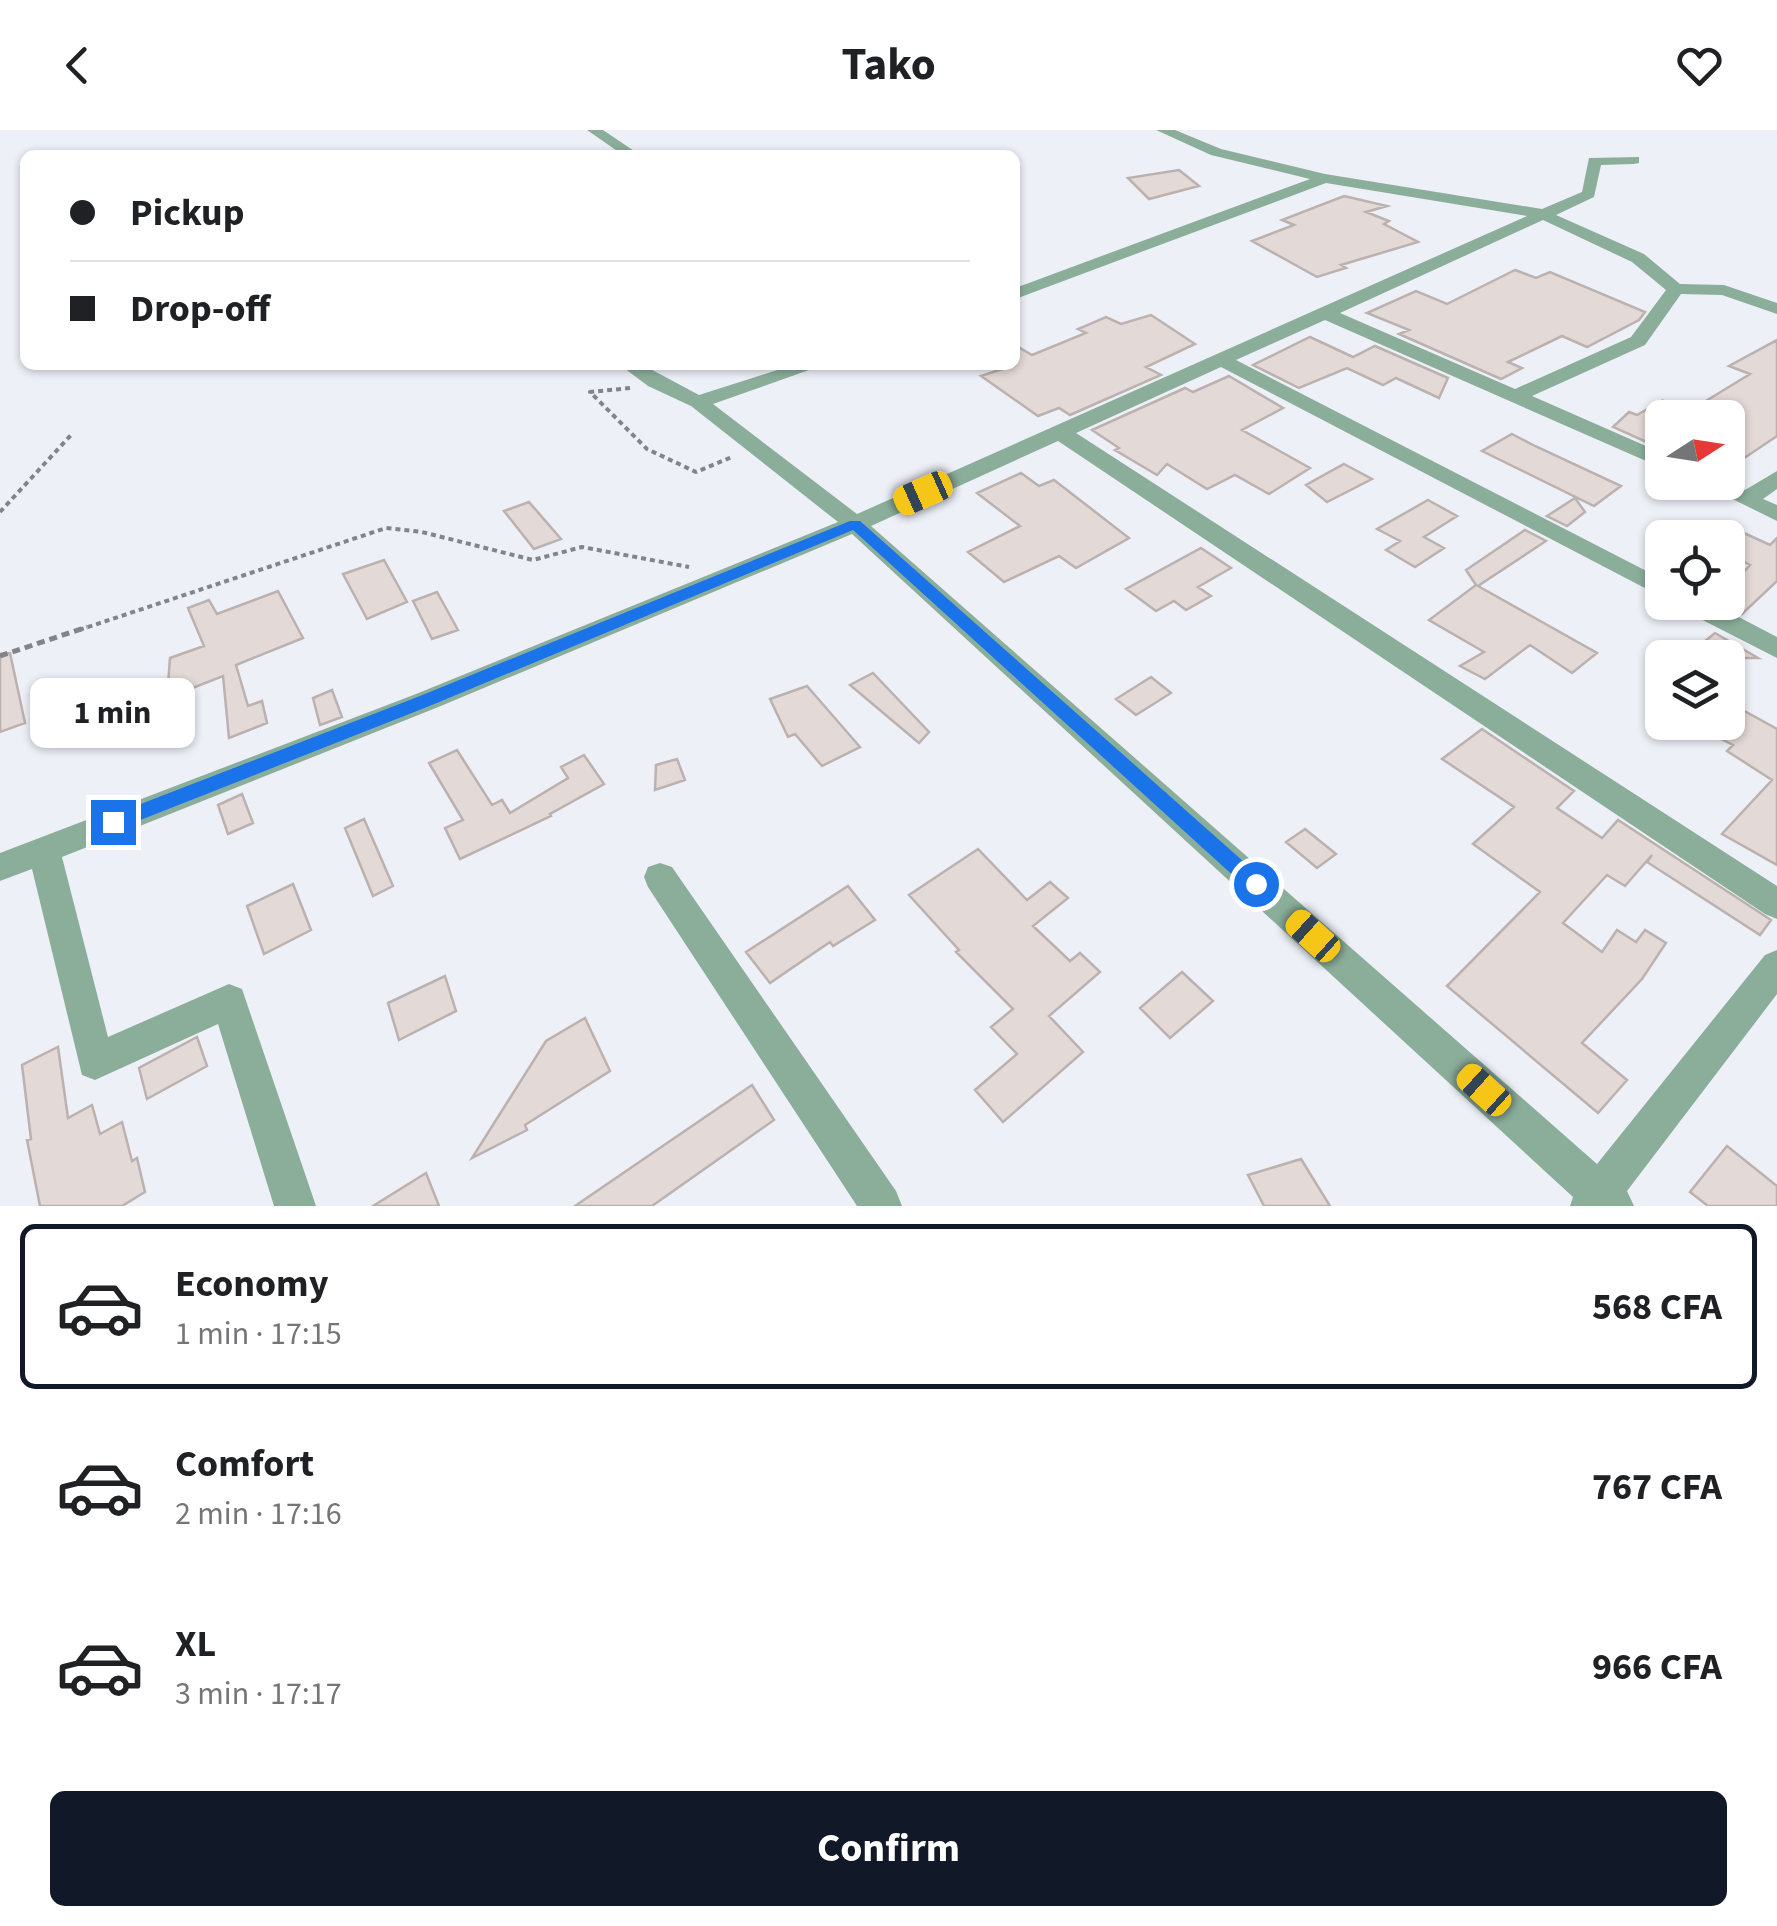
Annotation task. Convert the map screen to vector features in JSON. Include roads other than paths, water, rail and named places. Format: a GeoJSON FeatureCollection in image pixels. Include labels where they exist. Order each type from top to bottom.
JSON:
{"type":"FeatureCollection","features":[{"type":"Feature","properties":{"kind":"street"},"geometry":{"type":"LineString","coordinates":[[594,130],[625,150]]}},
{"type":"Feature","properties":{"kind":"street"},"geometry":{"type":"LineString","coordinates":[[1163,130],[1216,152],[1325,178],[1542,214],[1638,258],[1676,289],[1724,290],[1777,309]]}},
{"type":"Feature","properties":{"kind":"street"},"geometry":{"type":"LineString","coordinates":[[0,867],[426,700],[855,524],[1589,194],[1594,160],[1634,160]]}},
{"type":"Feature","properties":{"kind":"street"},"geometry":{"type":"LineString","coordinates":[[1020,292],[1325,178]]}},
{"type":"Feature","properties":{"kind":"street"},"geometry":{"type":"LineString","coordinates":[[1518,395],[1638,341],[1676,289]]}},
{"type":"Feature","properties":{"kind":"street"},"geometry":{"type":"LineString","coordinates":[[1326,313],[1645,453]]}},
{"type":"Feature","properties":{"kind":"street"},"geometry":{"type":"LineString","coordinates":[[1222,360],[1645,580]]}},
{"type":"Feature","properties":{"kind":"street"},"geometry":{"type":"LineString","coordinates":[[637,370],[698,402],[855,524],[1600,1202],[1777,966]]}},
{"type":"Feature","properties":{"kind":"street"},"geometry":{"type":"LineString","coordinates":[[698,402],[797,370]]}},
{"type":"Feature","properties":{"kind":"street"},"geometry":{"type":"LineString","coordinates":[[1060,432],[1777,904]]}},
{"type":"Feature","properties":{"kind":"street"},"geometry":{"type":"LineString","coordinates":[[1777,478],[1747,500],[1777,514]]}},
{"type":"Feature","properties":{"kind":"street"},"geometry":{"type":"LineString","coordinates":[[1722,620],[1777,649]]}},
{"type":"Feature","properties":{"kind":"street"},"geometry":{"type":"LineString","coordinates":[[44,850],[95,1062],[228,1002],[296,1206]]}},
{"type":"Feature","properties":{"kind":"street"},"geometry":{"type":"LineString","coordinates":[[660,877],[881,1206]]}}]}
